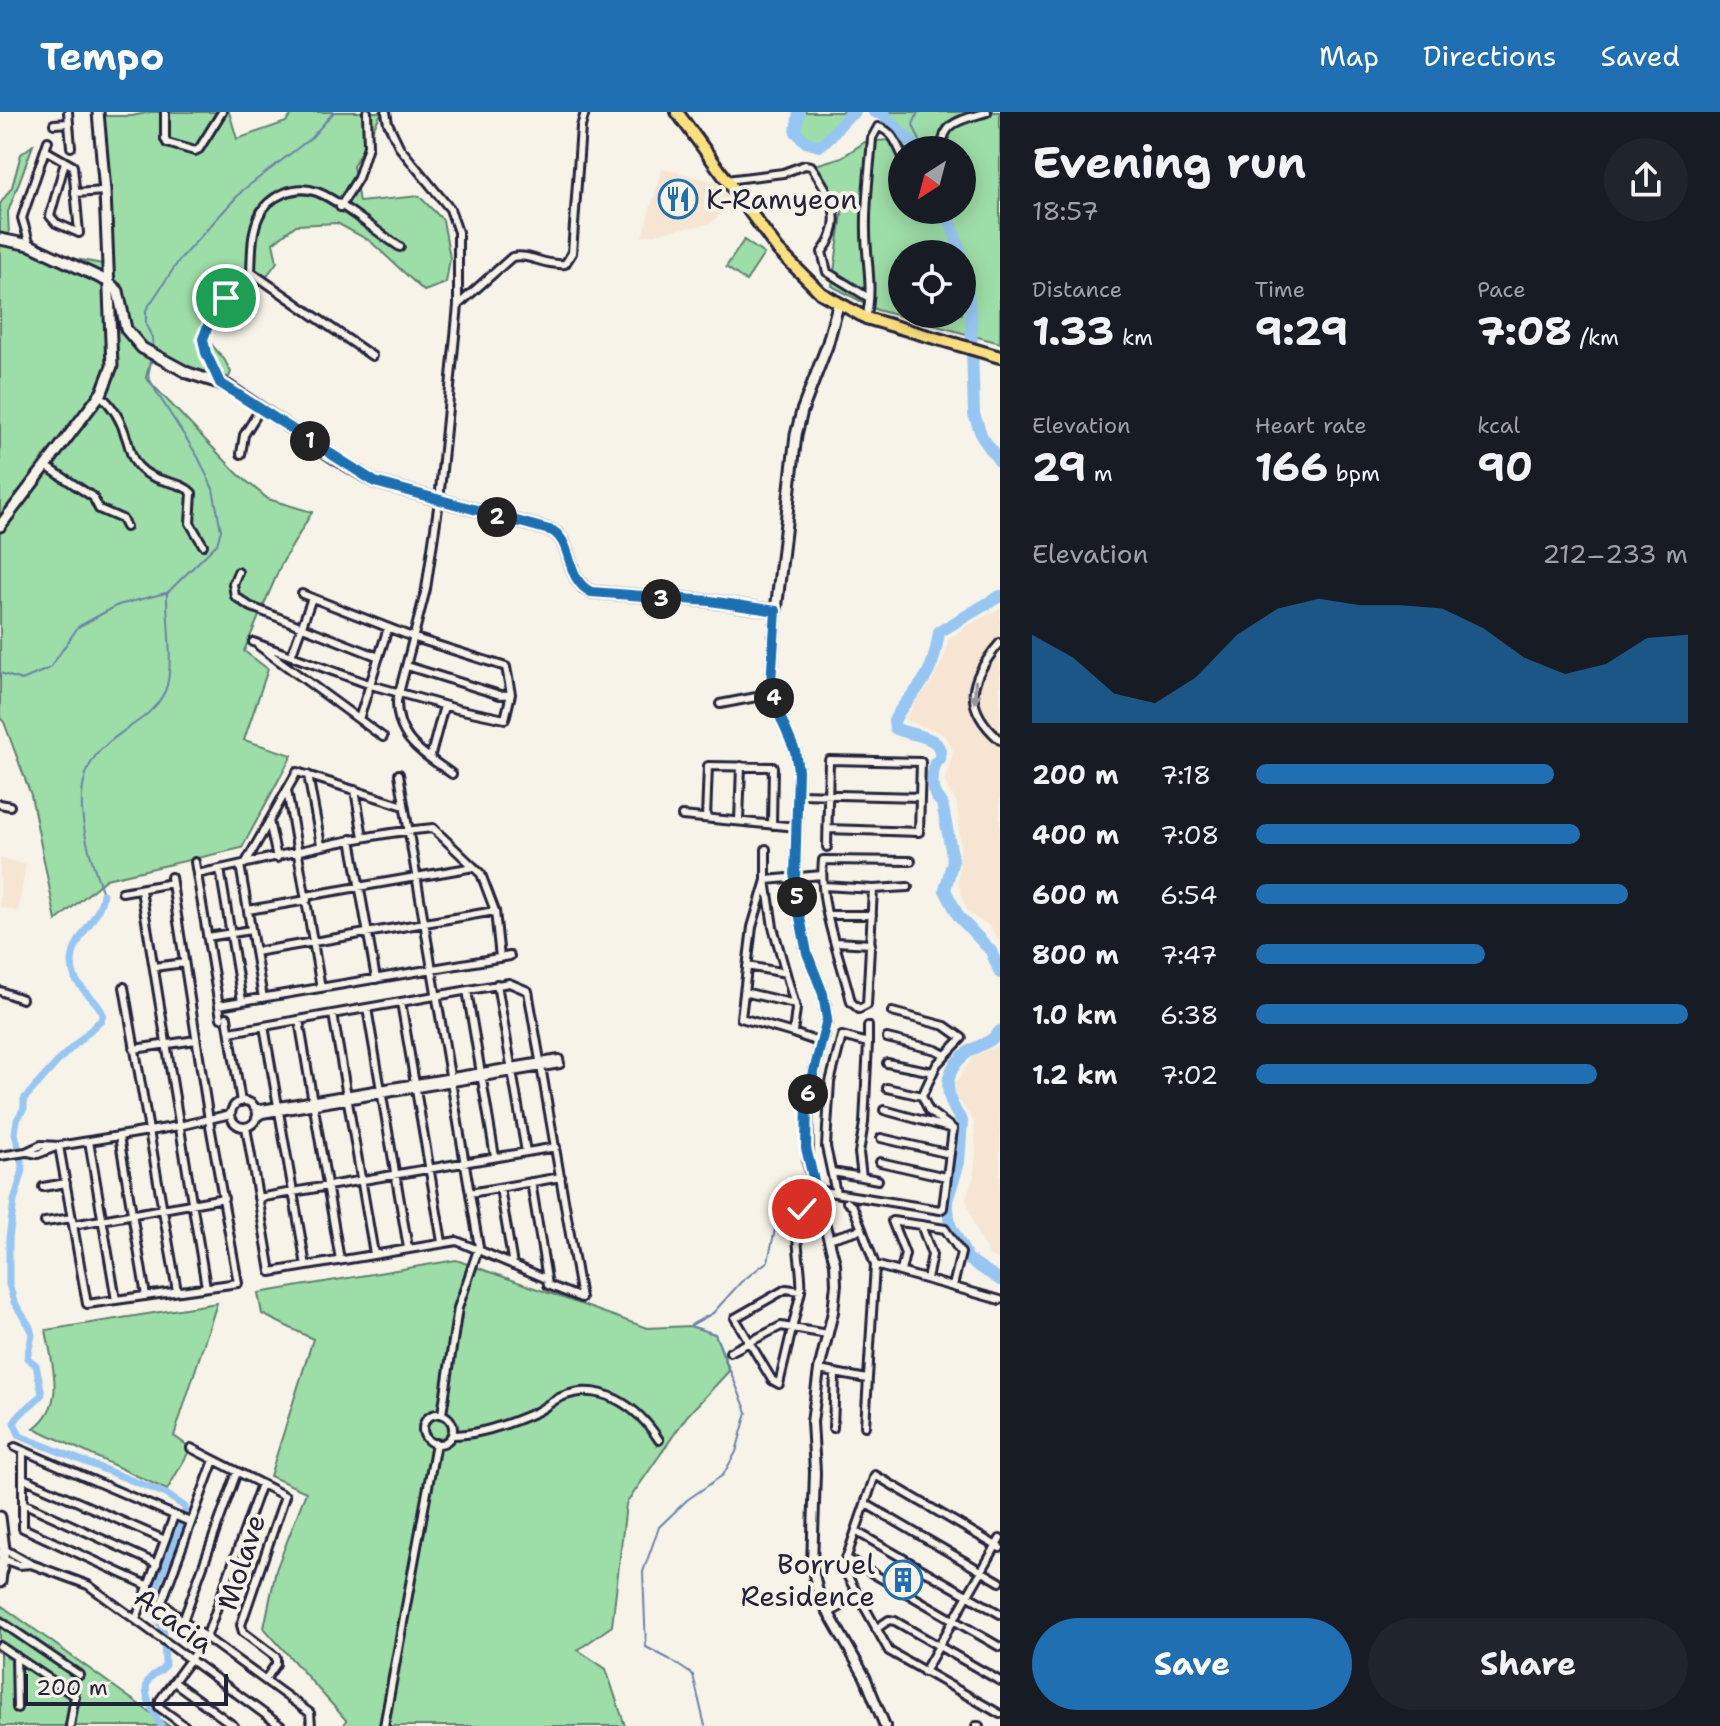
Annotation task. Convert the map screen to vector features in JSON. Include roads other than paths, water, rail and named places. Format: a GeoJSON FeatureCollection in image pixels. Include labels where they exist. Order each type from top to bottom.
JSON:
{"type":"FeatureCollection","features":[{"type":"Feature","properties":{"kind":"main road"},"geometry":{"type":"LineString","coordinates":[[0,526],[100,395],[112,366],[105,191],[98,112]]}},
{"type":"Feature","properties":{"kind":"main road"},"geometry":{"type":"LineString","coordinates":[[677,112],[786,260],[813,287],[838,305],[866,318],[999,357]]}},
{"type":"Feature","properties":{"kind":"main road"},"geometry":{"type":"LineString","coordinates":[[0,239],[30,245],[107,281],[118,291],[126,329],[142,348],[205,381],[220,383],[375,482],[553,531],[563,541],[579,583],[591,592],[710,601],[776,611],[796,435],[802,411],[825,354],[838,305]]}},
{"type":"Feature","properties":{"kind":"main road"},"geometry":{"type":"LineString","coordinates":[[0,1517],[7,1557],[0,1582]]}},
{"type":"Feature","properties":{"kind":"street"},"geometry":{"type":"LineString","coordinates":[[68,112],[71,147]]}},
{"type":"Feature","properties":{"kind":"street"},"geometry":{"type":"LineString","coordinates":[[165,112],[167,143],[195,151],[222,112]]}},
{"type":"Feature","properties":{"kind":"street"},"geometry":{"type":"LineString","coordinates":[[340,207],[358,178],[368,146],[367,112]]}},
{"type":"Feature","properties":{"kind":"street"},"geometry":{"type":"LineString","coordinates":[[386,112],[400,148],[450,209],[458,232],[458,305],[439,501],[415,638],[397,713],[408,741],[452,774]]}},
{"type":"Feature","properties":{"kind":"street"},"geometry":{"type":"LineString","coordinates":[[458,305],[512,257],[523,254],[548,265],[565,264],[572,253],[581,127],[585,112]]}},
{"type":"Feature","properties":{"kind":"street"},"geometry":{"type":"LineString","coordinates":[[944,136],[952,123],[987,112]]}},
{"type":"Feature","properties":{"kind":"street"},"geometry":{"type":"LineString","coordinates":[[54,124],[69,123]]}},
{"type":"Feature","properties":{"kind":"street"},"geometry":{"type":"LineString","coordinates":[[866,318],[869,298],[866,232],[872,138],[878,127],[886,129],[893,136]]}},
{"type":"Feature","properties":{"kind":"street"},"geometry":{"type":"LineString","coordinates":[[30,245],[22,218],[48,141]]}},
{"type":"Feature","properties":{"kind":"street"},"geometry":{"type":"LineString","coordinates":[[45,150],[73,166],[79,233],[56,223],[50,216],[65,162]]}},
{"type":"Feature","properties":{"kind":"street"},"geometry":{"type":"LineString","coordinates":[[726,180],[811,166],[834,205],[835,234],[822,252],[827,272],[869,298]]}},
{"type":"Feature","properties":{"kind":"street"},"geometry":{"type":"LineString","coordinates":[[220,383],[206,353],[203,339],[205,329],[226,298],[251,272],[253,236],[258,217],[276,196],[310,190],[320,193],[400,247]]}},
{"type":"Feature","properties":{"kind":"street"},"geometry":{"type":"LineString","coordinates":[[75,193],[105,191]]}},
{"type":"Feature","properties":{"kind":"street"},"geometry":{"type":"LineString","coordinates":[[251,272],[372,356]]}},
{"type":"Feature","properties":{"kind":"street"},"geometry":{"type":"LineString","coordinates":[[100,395],[118,416],[133,459],[140,469],[159,481],[184,486],[192,493],[190,523],[203,545]]}},
{"type":"Feature","properties":{"kind":"street"},"geometry":{"type":"LineString","coordinates":[[241,454],[244,435],[261,408]]}},
{"type":"Feature","properties":{"kind":"street"},"geometry":{"type":"LineString","coordinates":[[46,466],[93,497],[102,511],[119,517],[126,527]]}},
{"type":"Feature","properties":{"kind":"street"},"geometry":{"type":"LineString","coordinates":[[238,572],[233,584],[235,596],[249,606],[379,657]]}},
{"type":"Feature","properties":{"kind":"street"},"geometry":{"type":"LineString","coordinates":[[302,594],[415,638],[506,667],[511,694],[505,719],[494,719],[371,685],[253,642],[383,737]]}},
{"type":"Feature","properties":{"kind":"street"},"geometry":{"type":"LineString","coordinates":[[291,656],[312,598]]}},
{"type":"Feature","properties":{"kind":"street"},"geometry":{"type":"LineString","coordinates":[[776,611],[772,694],[795,751],[798,794],[795,878],[807,953],[823,994],[827,1019],[807,1100],[806,1126],[806,1148],[835,1263],[836,1284],[812,1422],[815,1472],[812,1566],[819,1596],[865,1677],[885,1726]]}},
{"type":"Feature","properties":{"kind":"street"},"geometry":{"type":"LineString","coordinates":[[359,719],[388,628]]}},
{"type":"Feature","properties":{"kind":"street"},"geometry":{"type":"LineString","coordinates":[[1000,643],[980,668],[974,691],[978,717],[1000,740]]}},
{"type":"Feature","properties":{"kind":"street"},"geometry":{"type":"LineString","coordinates":[[407,666],[500,695],[511,694]]}},
{"type":"Feature","properties":{"kind":"street"},"geometry":{"type":"LineString","coordinates":[[720,704],[772,694]]}},
{"type":"Feature","properties":{"kind":"street"},"geometry":{"type":"LineString","coordinates":[[430,758],[444,706]]}},
{"type":"Feature","properties":{"kind":"street"},"geometry":{"type":"LineString","coordinates":[[827,847],[829,760],[921,762],[919,832],[828,829]]}},
{"type":"Feature","properties":{"kind":"street"},"geometry":{"type":"LineString","coordinates":[[706,818],[708,766],[773,767],[772,825]]}},
{"type":"Feature","properties":{"kind":"street"},"geometry":{"type":"LineString","coordinates":[[739,821],[741,766]]}},
{"type":"Feature","properties":{"kind":"street"},"geometry":{"type":"LineString","coordinates":[[263,998],[243,864],[297,772],[404,806]]}},
{"type":"Feature","properties":{"kind":"street"},"geometry":{"type":"LineString","coordinates":[[399,774],[478,1251],[458,1308],[442,1414]]}},
{"type":"Feature","properties":{"kind":"street"},"geometry":{"type":"LineString","coordinates":[[308,775],[321,845]]}},
{"type":"Feature","properties":{"kind":"street"},"geometry":{"type":"LineString","coordinates":[[287,790],[321,988]]}},
{"type":"Feature","properties":{"kind":"street"},"geometry":{"type":"LineString","coordinates":[[355,790],[363,837]]}},
{"type":"Feature","properties":{"kind":"street"},"geometry":{"type":"LineString","coordinates":[[798,794],[920,797]]}},
{"type":"Feature","properties":{"kind":"street"},"geometry":{"type":"LineString","coordinates":[[0,804],[10,806]]}},
{"type":"Feature","properties":{"kind":"street"},"geometry":{"type":"LineString","coordinates":[[682,816],[797,827]]}},
{"type":"Feature","properties":{"kind":"street"},"geometry":{"type":"LineString","coordinates":[[269,821],[277,858]]}},
{"type":"Feature","properties":{"kind":"street"},"geometry":{"type":"LineString","coordinates":[[197,874],[351,839],[433,828],[481,874],[495,911],[500,958]]}},
{"type":"Feature","properties":{"kind":"street"},"geometry":{"type":"LineString","coordinates":[[351,839],[376,979]]}},
{"type":"Feature","properties":{"kind":"street"},"geometry":{"type":"LineString","coordinates":[[766,849],[766,880],[773,927],[795,1004],[793,1033]]}},
{"type":"Feature","properties":{"kind":"street"},"geometry":{"type":"LineString","coordinates":[[873,889],[867,1005],[859,1009],[851,1002],[829,915],[822,875],[823,860],[911,861]]}},
{"type":"Feature","properties":{"kind":"street"},"geometry":{"type":"LineString","coordinates":[[195,862],[219,1005],[230,1032],[241,1102]]}},
{"type":"Feature","properties":{"kind":"street"},"geometry":{"type":"LineString","coordinates":[[248,910],[474,867]]}},
{"type":"Feature","properties":{"kind":"street"},"geometry":{"type":"LineString","coordinates":[[220,869],[242,1001]]}},
{"type":"Feature","properties":{"kind":"street"},"geometry":{"type":"LineString","coordinates":[[766,880],[822,875]]}},
{"type":"Feature","properties":{"kind":"street"},"geometry":{"type":"LineString","coordinates":[[59,1146],[87,1304],[238,1283],[171,880],[141,890],[122,892]]}},
{"type":"Feature","properties":{"kind":"street"},"geometry":{"type":"LineString","coordinates":[[766,880],[752,927],[741,1018],[821,1043]]}},
{"type":"Feature","properties":{"kind":"street"},"geometry":{"type":"LineString","coordinates":[[824,886],[873,889],[908,887]]}},
{"type":"Feature","properties":{"kind":"street"},"geometry":{"type":"LineString","coordinates":[[141,890],[206,1287]]}},
{"type":"Feature","properties":{"kind":"street"},"geometry":{"type":"LineString","coordinates":[[255,952],[495,911]]}},
{"type":"Feature","properties":{"kind":"street"},"geometry":{"type":"LineString","coordinates":[[829,915],[872,915]]}},
{"type":"Feature","properties":{"kind":"street"},"geometry":{"type":"LineString","coordinates":[[207,937],[251,930]]}},
{"type":"Feature","properties":{"kind":"street"},"geometry":{"type":"LineString","coordinates":[[836,942],[871,944]]}},
{"type":"Feature","properties":{"kind":"street"},"geometry":{"type":"LineString","coordinates":[[219,1005],[510,956]]}},
{"type":"Feature","properties":{"kind":"street"},"geometry":{"type":"LineString","coordinates":[[154,967],[184,963]]}},
{"type":"Feature","properties":{"kind":"street"},"geometry":{"type":"LineString","coordinates":[[747,966],[786,973]]}},
{"type":"Feature","properties":{"kind":"street"},"geometry":{"type":"LineString","coordinates":[[230,1032],[497,984],[509,983],[528,991],[581,1298],[548,1285],[531,1182]]}},
{"type":"Feature","properties":{"kind":"street"},"geometry":{"type":"LineString","coordinates":[[497,984],[526,1152]]}},
{"type":"Feature","properties":{"kind":"street"},"geometry":{"type":"LineString","coordinates":[[124,987],[177,1291]]}},
{"type":"Feature","properties":{"kind":"street"},"geometry":{"type":"LineString","coordinates":[[467,990],[495,1157]]}},
{"type":"Feature","properties":{"kind":"street"},"geometry":{"type":"LineString","coordinates":[[0,991],[22,999]]}},
{"type":"Feature","properties":{"kind":"street"},"geometry":{"type":"LineString","coordinates":[[744,992],[795,1004]]}},
{"type":"Feature","properties":{"kind":"street"},"geometry":{"type":"LineString","coordinates":[[401,1002],[442,1242]]}},
{"type":"Feature","properties":{"kind":"street"},"geometry":{"type":"LineString","coordinates":[[367,1008],[408,1248]]}},
{"type":"Feature","properties":{"kind":"street"},"geometry":{"type":"LineString","coordinates":[[892,1012],[945,1026],[962,1038],[933,1072],[922,1096],[929,1111],[953,1129]]}},
{"type":"Feature","properties":{"kind":"street"},"geometry":{"type":"LineString","coordinates":[[333,1014],[374,1254]]}},
{"type":"Feature","properties":{"kind":"street"},"geometry":{"type":"LineString","coordinates":[[299,1020],[340,1260]]}},
{"type":"Feature","properties":{"kind":"street"},"geometry":{"type":"LineString","coordinates":[[264,1026],[306,1266]]}},
{"type":"Feature","properties":{"kind":"street"},"geometry":{"type":"LineString","coordinates":[[862,1177],[859,1153],[864,1123],[868,1026]]}},
{"type":"Feature","properties":{"kind":"street"},"geometry":{"type":"LineString","coordinates":[[836,1193],[826,1147],[830,1082],[842,1036],[868,1043]]}},
{"type":"Feature","properties":{"kind":"street"},"geometry":{"type":"LineString","coordinates":[[887,1038],[945,1055]]}},
{"type":"Feature","properties":{"kind":"street"},"geometry":{"type":"LineString","coordinates":[[134,1049],[196,1040]]}},
{"type":"Feature","properties":{"kind":"street"},"geometry":{"type":"LineString","coordinates":[[887,1063],[933,1072]]}},
{"type":"Feature","properties":{"kind":"street"},"geometry":{"type":"LineString","coordinates":[[246,1127],[262,1114],[278,1109],[542,1064]]}},
{"type":"Feature","properties":{"kind":"street"},"geometry":{"type":"LineString","coordinates":[[887,1088],[922,1096]]}},
{"type":"Feature","properties":{"kind":"street"},"geometry":{"type":"LineString","coordinates":[[241,1102],[261,1109],[278,1109]]}},
{"type":"Feature","properties":{"kind":"street"},"geometry":{"type":"LineString","coordinates":[[241,1102],[233,1108],[232,1117],[240,1126],[246,1127]]}},
{"type":"Feature","properties":{"kind":"street"},"geometry":{"type":"LineString","coordinates":[[254,1107],[256,1118]]}},
{"type":"Feature","properties":{"kind":"street"},"geometry":{"type":"LineString","coordinates":[[884,1110],[953,1129]]}},
{"type":"Feature","properties":{"kind":"street"},"geometry":{"type":"LineString","coordinates":[[0,1156],[26,1152],[41,1145],[59,1146],[232,1117]]}},
{"type":"Feature","properties":{"kind":"street"},"geometry":{"type":"LineString","coordinates":[[806,1126],[827,1128]]}},
{"type":"Feature","properties":{"kind":"street"},"geometry":{"type":"LineString","coordinates":[[246,1127],[271,1272],[457,1241],[547,1279]]}},
{"type":"Feature","properties":{"kind":"street"},"geometry":{"type":"LineString","coordinates":[[816,1190],[940,1210],[943,1208],[953,1129]]}},
{"type":"Feature","properties":{"kind":"street"},"geometry":{"type":"LineString","coordinates":[[119,1136],[146,1296]]}},
{"type":"Feature","properties":{"kind":"street"},"geometry":{"type":"LineString","coordinates":[[881,1138],[950,1154]]}},
{"type":"Feature","properties":{"kind":"street"},"geometry":{"type":"LineString","coordinates":[[89,1141],[116,1300]]}},
{"type":"Feature","properties":{"kind":"street"},"geometry":{"type":"LineString","coordinates":[[258,1198],[556,1147]]}},
{"type":"Feature","properties":{"kind":"street"},"geometry":{"type":"LineString","coordinates":[[880,1162],[946,1177]]}},
{"type":"Feature","properties":{"kind":"street"},"geometry":{"type":"LineString","coordinates":[[832,1172],[878,1180]]}},
{"type":"Feature","properties":{"kind":"street"},"geometry":{"type":"LineString","coordinates":[[470,1193],[561,1177]]}},
{"type":"Feature","properties":{"kind":"street"},"geometry":{"type":"LineString","coordinates":[[43,1187],[66,1183]]}},
{"type":"Feature","properties":{"kind":"street"},"geometry":{"type":"LineString","coordinates":[[500,1188],[513,1265]]}},
{"type":"Feature","properties":{"kind":"street"},"geometry":{"type":"LineString","coordinates":[[45,1222],[102,1219],[224,1198]]}},
{"type":"Feature","properties":{"kind":"street"},"geometry":{"type":"LineString","coordinates":[[847,1202],[853,1207],[875,1265],[865,1426]]}},
{"type":"Feature","properties":{"kind":"street"},"geometry":{"type":"LineString","coordinates":[[801,1291],[786,1289],[735,1318],[772,1380],[779,1384],[791,1327],[801,1291],[803,1280],[798,1250],[800,1215],[802,1209],[820,1206]]}},
{"type":"Feature","properties":{"kind":"street"},"geometry":{"type":"LineString","coordinates":[[901,1271],[905,1254],[892,1221],[945,1229],[961,1253],[953,1286]]}},
{"type":"Feature","properties":{"kind":"street"},"geometry":{"type":"LineString","coordinates":[[921,1225],[932,1255],[927,1279]]}},
{"type":"Feature","properties":{"kind":"street"},"geometry":{"type":"LineString","coordinates":[[828,1239],[862,1229]]}},
{"type":"Feature","properties":{"kind":"street"},"geometry":{"type":"LineString","coordinates":[[875,1265],[1000,1300]]}},
{"type":"Feature","properties":{"kind":"street"},"geometry":{"type":"LineString","coordinates":[[730,1352],[781,1326],[827,1334]]}},
{"type":"Feature","properties":{"kind":"street"},"geometry":{"type":"LineString","coordinates":[[819,1370],[867,1379]]}},
{"type":"Feature","properties":{"kind":"street"},"geometry":{"type":"LineString","coordinates":[[833,1428],[835,1375]]}},
{"type":"Feature","properties":{"kind":"street"},"geometry":{"type":"LineString","coordinates":[[442,1414],[430,1416],[423,1425],[426,1437],[436,1443],[443,1443],[452,1435],[472,1435],[537,1412],[561,1397],[589,1391],[626,1404],[648,1423],[659,1440]]}},
{"type":"Feature","properties":{"kind":"street"},"geometry":{"type":"LineString","coordinates":[[442,1414],[453,1424],[452,1435]]}},
{"type":"Feature","properties":{"kind":"street"},"geometry":{"type":"LineString","coordinates":[[384,1726],[436,1443]]}},
{"type":"Feature","properties":{"kind":"street"},"geometry":{"type":"LineString","coordinates":[[15,1447],[188,1521]]}},
{"type":"Feature","properties":{"kind":"street","name":"Molave"},"geometry":{"type":"LineString","coordinates":[[191,1448],[285,1496],[241,1625],[243,1632],[276,1657],[276,1664],[265,1680]]}},
{"type":"Feature","properties":{"kind":"street"},"geometry":{"type":"LineString","coordinates":[[23,1451],[23,1528],[149,1586]]}},
{"type":"Feature","properties":{"kind":"street"},"geometry":{"type":"LineString","coordinates":[[214,1460],[188,1521],[162,1602],[183,1621],[310,1713],[311,1726]]}},
{"type":"Feature","properties":{"kind":"street"},"geometry":{"type":"LineString","coordinates":[[183,1621],[237,1472]]}},
{"type":"Feature","properties":{"kind":"street"},"geometry":{"type":"LineString","coordinates":[[924,1672],[999,1545],[875,1475],[843,1568],[858,1597],[889,1651],[924,1672],[1000,1714]]}},
{"type":"Feature","properties":{"kind":"street"},"geometry":{"type":"LineString","coordinates":[[23,1478],[165,1540]]}},
{"type":"Feature","properties":{"kind":"street"},"geometry":{"type":"LineString","coordinates":[[185,1726],[159,1707],[160,1700],[206,1638],[261,1484]]}},
{"type":"Feature","properties":{"kind":"street"},"geometry":{"type":"LineString","coordinates":[[23,1503],[157,1564]]}},
{"type":"Feature","properties":{"kind":"street"},"geometry":{"type":"LineString","coordinates":[[866,1504],[1000,1582]]}},
{"type":"Feature","properties":{"kind":"street"},"geometry":{"type":"LineString","coordinates":[[136,1619],[176,1516]]}},
{"type":"Feature","properties":{"kind":"street"},"geometry":{"type":"LineString","coordinates":[[857,1532],[1000,1614]]}},
{"type":"Feature","properties":{"kind":"street","name":"Acacia"},"geometry":{"type":"LineString","coordinates":[[31,1564],[19,1565],[7,1557],[15,1553],[31,1564],[88,1585],[281,1726]]}},
{"type":"Feature","properties":{"kind":"street"},"geometry":{"type":"LineString","coordinates":[[846,1558],[1000,1647]]}},
{"type":"Feature","properties":{"kind":"street"},"geometry":{"type":"LineString","coordinates":[[829,1613],[858,1597]]}},
{"type":"Feature","properties":{"kind":"street"},"geometry":{"type":"LineString","coordinates":[[876,1629],[889,1620],[895,1621],[1000,1681]]}},
{"type":"Feature","properties":{"kind":"street"},"geometry":{"type":"LineString","coordinates":[[0,1621],[79,1675]]}},
{"type":"Feature","properties":{"kind":"street"},"geometry":{"type":"LineString","coordinates":[[0,1646],[75,1696],[70,1726]]}},
{"type":"Feature","properties":{"kind":"street"},"geometry":{"type":"LineString","coordinates":[[16,1656],[17,1708]]}},
{"type":"Feature","properties":{"kind":"street"},"geometry":{"type":"LineString","coordinates":[[174,1682],[234,1726]]}},
{"type":"Feature","properties":{"kind":"waterway"},"geometry":{"type":"LineString","coordinates":[[153,348],[146,325],[146,310],[180,259],[243,190],[311,138],[334,112]]}},
{"type":"Feature","properties":{"kind":"waterway"},"geometry":{"type":"LineString","coordinates":[[799,112],[796,132],[806,142],[819,146],[855,112]]}},
{"type":"Feature","properties":{"kind":"waterway"},"geometry":{"type":"LineString","coordinates":[[874,112],[884,115],[905,136]]}},
{"type":"Feature","properties":{"kind":"waterway"},"geometry":{"type":"LineString","coordinates":[[918,112],[913,125],[918,136]]}},
{"type":"Feature","properties":{"kind":"waterway"},"geometry":{"type":"LineString","coordinates":[[951,224],[957,240]]}},
{"type":"Feature","properties":{"kind":"waterway"},"geometry":{"type":"LineString","coordinates":[[971,328],[974,414],[982,437],[1000,462]]}},
{"type":"Feature","properties":{"kind":"waterway"},"geometry":{"type":"LineString","coordinates":[[103,894],[82,816],[85,776],[93,759],[107,744],[154,708],[165,691],[170,656],[167,593],[217,544],[221,530],[213,489],[198,457],[148,376],[151,361]]}},
{"type":"Feature","properties":{"kind":"waterway"},"geometry":{"type":"LineString","coordinates":[[0,673],[22,680],[50,668],[78,627],[118,605],[166,593]]}},
{"type":"Feature","properties":{"kind":"waterway"},"geometry":{"type":"LineString","coordinates":[[1000,596],[939,632],[927,675],[894,721],[895,728],[932,740],[940,751],[932,785],[942,803],[953,860],[945,890],[959,917],[991,951],[1000,973]]}},
{"type":"Feature","properties":{"kind":"waterway"},"geometry":{"type":"LineString","coordinates":[[103,894],[95,915],[77,944],[72,966],[78,983],[103,1014],[101,1020],[24,1099],[24,1108],[17,1120],[15,1133],[23,1170],[14,1201],[9,1238],[9,1284],[14,1302],[30,1327],[32,1335],[27,1358],[36,1365],[42,1394],[14,1423],[20,1436],[166,1494],[185,1507],[185,1515],[153,1596],[154,1613],[164,1631],[165,1665],[151,1677],[146,1688],[161,1726]]}},
{"type":"Feature","properties":{"kind":"waterway"},"geometry":{"type":"LineString","coordinates":[[1000,1031],[963,1056],[955,1064],[948,1082],[951,1101],[962,1121],[959,1162],[947,1201],[950,1225],[968,1259],[1000,1280]]}},
{"type":"Feature","properties":{"kind":"waterway"},"geometry":{"type":"LineString","coordinates":[[691,1325],[713,1313],[741,1282],[768,1261],[778,1216]]}},
{"type":"Feature","properties":{"kind":"waterway"},"geometry":{"type":"LineString","coordinates":[[690,1326],[715,1334],[747,1412],[736,1452],[723,1475],[687,1500],[659,1527],[643,1572],[646,1647],[693,1675],[705,1726]]}},
{"type":"Feature","properties":{"kind":"place","name":"K-Ramyeon"},"geometry":{"type":"Point","coordinates":[678,199]}},
{"type":"Feature","properties":{"kind":"place","name":"Borruel Residence"},"geometry":{"type":"Point","coordinates":[903,1580]}}]}
